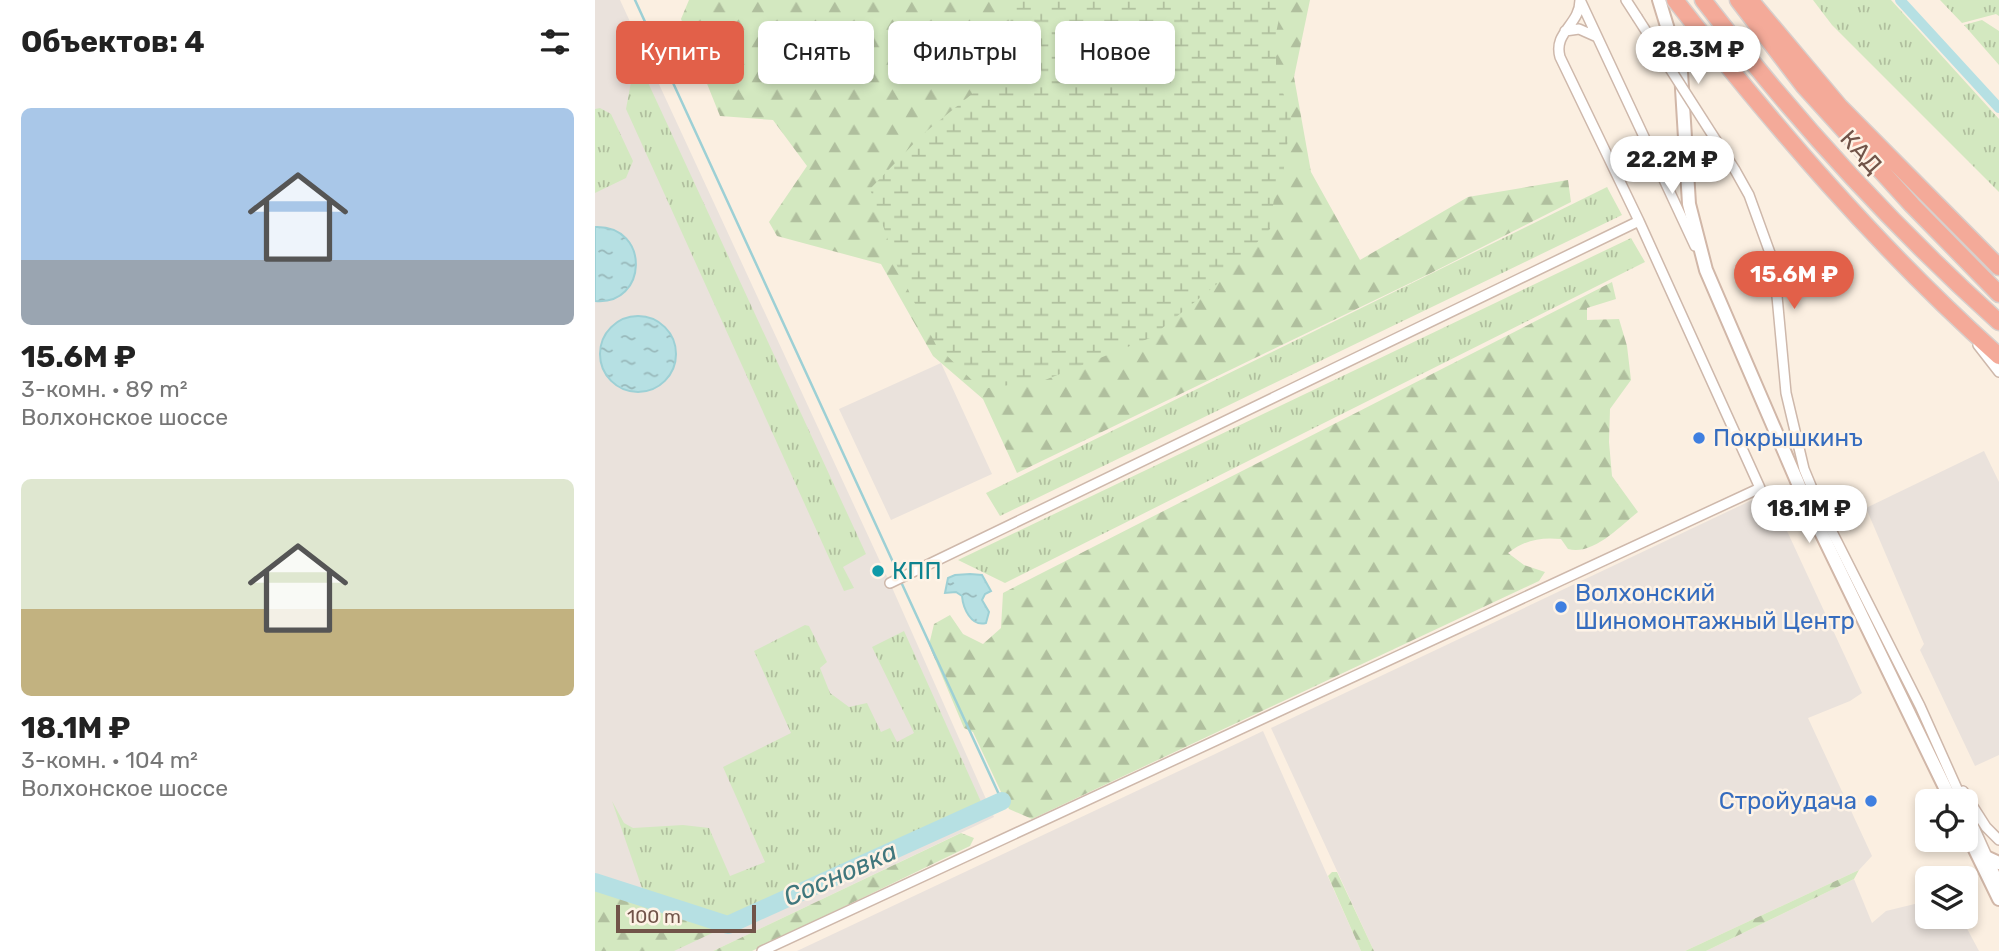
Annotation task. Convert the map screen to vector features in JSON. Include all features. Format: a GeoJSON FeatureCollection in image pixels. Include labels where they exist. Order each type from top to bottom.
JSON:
{"type":"FeatureCollection","features":[{"type":"Feature","properties":{"kind":"highway"},"geometry":{"type":"LineString","coordinates":[[1675,0],[1811,165],[1878,238],[1999,356]]}},
{"type":"Feature","properties":{"kind":"highway","name":"КАД"},"geometry":{"type":"LineString","coordinates":[[1703,0],[1792,110],[1894,223],[1999,322]]}},
{"type":"Feature","properties":{"kind":"highway","name":"КАД"},"geometry":{"type":"LineString","coordinates":[[1738,0],[1803,85],[1912,205],[1999,294]]}},
{"type":"Feature","properties":{"kind":"highway"},"geometry":{"type":"LineString","coordinates":[[1750,0],[1840,107],[1999,267]]}},
{"type":"Feature","properties":{"kind":"main road"},"geometry":{"type":"LineString","coordinates":[[1659,0],[1681,72],[1689,204],[1706,270],[1803,495],[1946,789]]}},
{"type":"Feature","properties":{"kind":"main road"},"geometry":{"type":"LineString","coordinates":[[1988,858],[1999,900]]}},
{"type":"Feature","properties":{"kind":"street"},"geometry":{"type":"LineString","coordinates":[[762,951],[1760,488],[1639,221],[1560,57],[1557,48],[1560,39],[1580,10],[1580,0]]}},
{"type":"Feature","properties":{"kind":"street"},"geometry":{"type":"LineString","coordinates":[[1580,0],[1706,270]]}},
{"type":"Feature","properties":{"kind":"street"},"geometry":{"type":"LineString","coordinates":[[1626,0],[1749,195],[1774,264],[1786,393],[1804,470],[1957,789]]}},
{"type":"Feature","properties":{"kind":"street"},"geometry":{"type":"LineString","coordinates":[[1565,32],[1579,29],[1598,38]]}},
{"type":"Feature","properties":{"kind":"street"},"geometry":{"type":"LineString","coordinates":[[890,583],[1639,221]]}},
{"type":"Feature","properties":{"kind":"street"},"geometry":{"type":"LineString","coordinates":[[1953,313],[1999,372]]}},
{"type":"Feature","properties":{"kind":"street"},"geometry":{"type":"LineString","coordinates":[[1943,756],[1976,813],[1999,840]]}},
{"type":"Feature","properties":{"kind":"street"},"geometry":{"type":"LineString","coordinates":[[1978,836],[1999,883]]}},
{"type":"Feature","properties":{"kind":"shaded area"},"geometry":{"type":"Polygon","coordinates":[[[595,0],[620,0],[630,21],[616,21],[616,84],[659,84],[890,583],[994,817],[713,951],[595,951],[595,0]]]}},
{"type":"Feature","properties":{"kind":"shaded area"},"geometry":{"type":"Polygon","coordinates":[[[941,363],[992,474],[891,520],[839,409],[941,363]]]}},
{"type":"Feature","properties":{"kind":"shaded area"},"geometry":{"type":"Polygon","coordinates":[[[1984,451],[1999,482],[1999,755],[1975,766],[1920,650],[1924,644],[1866,508],[1984,451]]]}},
{"type":"Feature","properties":{"kind":"shaded area"},"geometry":{"type":"Polygon","coordinates":[[[1769,492],[1862,693],[1850,701],[1808,718],[1872,856],[1859,870],[1685,951],[1374,951],[1271,728],[1769,492]]]}},
{"type":"Feature","properties":{"kind":"shaded area"},"geometry":{"type":"Polygon","coordinates":[[[1263,731],[1361,951],[797,951],[1213,755],[1263,731]]]}},
{"type":"Feature","properties":{"kind":"shaded area"},"geometry":{"type":"Polygon","coordinates":[[[1854,879],[1872,923],[1886,911],[1915,904],[1915,929],[1967,929],[1979,951],[1706,951],[1854,879]]]}},
{"type":"Feature","properties":{"kind":"green space"},"geometry":{"type":"Polygon","coordinates":[[[689,0],[1310,0],[1294,77],[1311,172],[1360,260],[1468,197],[1568,180],[1571,202],[1431,273],[1017,473],[983,399],[933,356],[881,264],[777,236],[769,222],[807,166],[773,120],[720,116],[707,84],[744,84],[744,21],[681,19],[689,0]]]}},
{"type":"Feature","properties":{"kind":"green space"},"geometry":{"type":"Polygon","coordinates":[[[998,0],[1283,0],[1276,33],[1276,72],[1291,116],[1283,175],[1274,198],[1270,229],[1217,284],[1150,338],[1045,380],[981,389],[936,345],[900,274],[870,189],[923,134],[984,84],[1041,84],[1041,21],[1010,21],[998,0]]]}},
{"type":"Feature","properties":{"kind":"green space"},"geometry":{"type":"Polygon","coordinates":[[[1813,0],[1891,0],[1999,119],[1999,192],[1832,25],[1813,0]]]}},
{"type":"Feature","properties":{"kind":"green space"},"geometry":{"type":"Polygon","coordinates":[[[1940,0],[1999,0],[1999,16],[1996,14],[1962,23],[1940,0]]]}},
{"type":"Feature","properties":{"kind":"green space"},"geometry":{"type":"Polygon","coordinates":[[[1982,20],[1999,31],[1999,65],[1964,25],[1982,20]]]}},
{"type":"Feature","properties":{"kind":"green space"},"geometry":{"type":"Polygon","coordinates":[[[631,84],[649,84],[866,554],[843,567],[854,588],[844,591],[626,109],[631,84]]]}},
{"type":"Feature","properties":{"kind":"green space"},"geometry":{"type":"Polygon","coordinates":[[[600,108],[611,114],[633,161],[626,178],[595,193],[595,109],[600,108]]]}},
{"type":"Feature","properties":{"kind":"green space"},"geometry":{"type":"Polygon","coordinates":[[[1607,187],[1622,215],[1000,516],[986,493],[1607,187]]]}},
{"type":"Feature","properties":{"kind":"green space"},"geometry":{"type":"Polygon","coordinates":[[[1631,238],[1645,262],[1005,583],[958,560],[1631,238]]]}},
{"type":"Feature","properties":{"kind":"green space"},"geometry":{"type":"Polygon","coordinates":[[[1612,282],[1616,299],[1587,308],[1587,320],[1619,319],[1627,346],[1631,380],[1610,409],[1609,442],[1612,476],[1638,512],[1606,538],[1587,548],[1568,549],[1561,539],[1553,538],[1533,540],[1508,553],[1524,565],[1545,572],[1539,581],[1032,819],[1009,809],[973,732],[964,728],[929,645],[934,624],[950,615],[963,634],[983,644],[1001,628],[1003,593],[1612,282]]]}},
{"type":"Feature","properties":{"kind":"green space"},"geometry":{"type":"Polygon","coordinates":[[[805,625],[809,626],[827,662],[820,668],[830,693],[849,707],[867,703],[881,732],[890,728],[897,742],[914,733],[872,647],[904,631],[982,804],[733,919],[643,891],[612,801],[624,823],[633,828],[683,825],[709,828],[730,876],[765,862],[723,767],[791,733],[754,651],[805,625]]]}},
{"type":"Feature","properties":{"kind":"green space"},"geometry":{"type":"Polygon","coordinates":[[[961,833],[974,838],[970,846],[752,951],[713,951],[961,833]]]}},
{"type":"Feature","properties":{"kind":"green space"},"geometry":{"type":"Polygon","coordinates":[[[1859,870],[1854,879],[1706,951],[1685,951],[1859,870]]]}},
{"type":"Feature","properties":{"kind":"green space"},"geometry":{"type":"Polygon","coordinates":[[[1337,872],[1374,951],[1361,951],[1328,876],[1337,872]]]}},
{"type":"Feature","properties":{"kind":"green space"},"geometry":{"type":"Polygon","coordinates":[[[595,887],[723,928],[674,951],[595,951],[595,887]]]}},
{"type":"Feature","properties":{"kind":"water"},"geometry":{"type":"Polygon","coordinates":[[[595,227],[613,230],[626,238],[634,251],[636,265],[633,279],[625,291],[613,299],[595,301],[595,227]]]}},
{"type":"Feature","properties":{"kind":"water"},"geometry":{"type":"Polygon","coordinates":[[[638,316],[652,319],[665,327],[673,340],[676,354],[673,368],[665,381],[652,389],[638,392],[624,389],[611,381],[603,368],[600,354],[603,340],[611,327],[624,319],[638,316]]]}},
{"type":"Feature","properties":{"kind":"water"},"geometry":{"type":"Polygon","coordinates":[[[982,575],[991,591],[985,594],[982,600],[989,612],[986,623],[972,619],[966,611],[962,596],[956,592],[945,593],[948,578],[982,575]]]}},
{"type":"Feature","properties":{"kind":"waterway"},"geometry":{"type":"LineString","coordinates":[[635,0],[898,573]]}},
{"type":"Feature","properties":{"kind":"waterway"},"geometry":{"type":"LineString","coordinates":[[1900,0],[1999,108]]}},
{"type":"Feature","properties":{"kind":"waterway"},"geometry":{"type":"LineString","coordinates":[[902,584],[1002,801]]}},
{"type":"Feature","properties":{"kind":"waterway","name":"Сосновка"},"geometry":{"type":"LineString","coordinates":[[595,882],[728,925],[1002,801]]}},
{"type":"Feature","properties":{"kind":"place","name":"Покрышкинъ"},"geometry":{"type":"Point","coordinates":[1699,438]}},
{"type":"Feature","properties":{"kind":"place","name":"КПП"},"geometry":{"type":"Point","coordinates":[878,571]}},
{"type":"Feature","properties":{"kind":"place","name":"Волхонский Шиномонтажный Центр"},"geometry":{"type":"Point","coordinates":[1561,607]}},
{"type":"Feature","properties":{"kind":"place","name":"Стройудача"},"geometry":{"type":"Point","coordinates":[1871,801]}}]}
